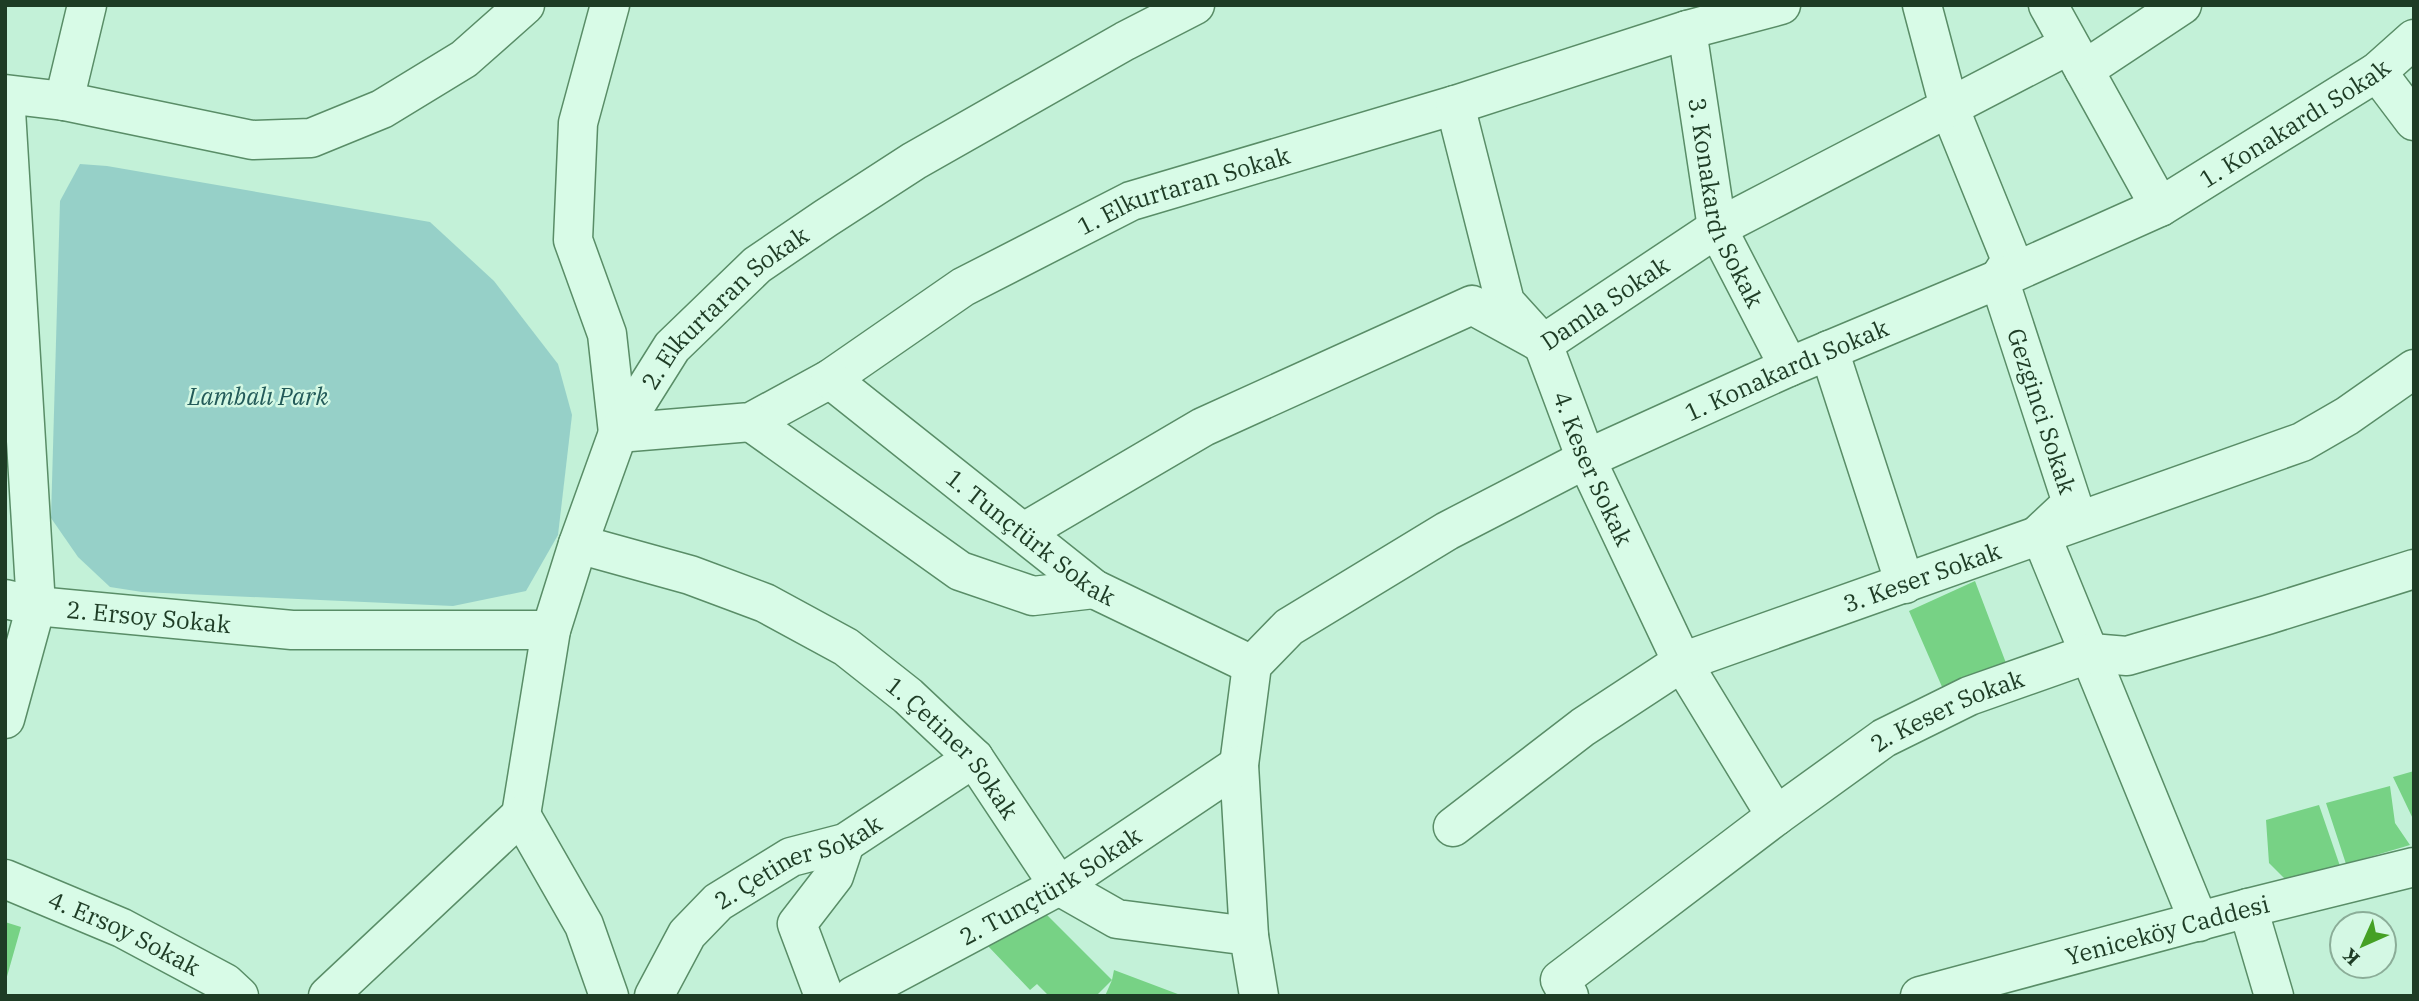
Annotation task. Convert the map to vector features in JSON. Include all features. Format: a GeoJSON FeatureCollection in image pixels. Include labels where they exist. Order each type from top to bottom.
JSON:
{"type":"FeatureCollection","features":[{"type":"Feature","properties":{"kind":"street"},"geometry":{"type":"LineString","coordinates":[[64,101],[87,5]]}},
{"type":"Feature","properties":{"kind":"street"},"geometry":{"type":"LineString","coordinates":[[5,719],[20,603],[5,94],[64,101],[251,139],[312,138],[382,109],[464,59],[525,5]]}},
{"type":"Feature","properties":{"kind":"street"},"geometry":{"type":"LineString","coordinates":[[610,5],[578,123],[573,240],[607,334],[618,433]]}},
{"type":"Feature","properties":{"kind":"street","name":"2. Elkurtaran Sokak"},"geometry":{"type":"LineString","coordinates":[[520,815],[551,630],[578,544],[618,433],[672,347],[757,265],[914,161],[1125,41],[1195,5]]}},
{"type":"Feature","properties":{"kind":"street","name":"1. Elkurtaran Sokak"},"geometry":{"type":"LineString","coordinates":[[618,433],[751,422],[830,379],[962,287],[1130,201],[1455,105],[1687,30],[1782,5]]}},
{"type":"Feature","properties":{"kind":"street"},"geometry":{"type":"LineString","coordinates":[[1922,5],[1949,107],[2011,260],[1999,279]]}},
{"type":"Feature","properties":{"kind":"street"},"geometry":{"type":"LineString","coordinates":[[2048,5],[2160,207]]}},
{"type":"Feature","properties":{"kind":"street","name":"Damla Sokak"},"geometry":{"type":"LineString","coordinates":[[1024,532],[1203,427],[1472,305],[1544,344],[1717,228],[1949,107],[2076,57],[2182,5]]}},
{"type":"Feature","properties":{"kind":"street","name":"3. Konakardı Sokak"},"geometry":{"type":"LineString","coordinates":[[1687,30],[1717,228],[1788,367]]}},
{"type":"Feature","properties":{"kind":"street","name":"1. Konakardı Sokak"},"geometry":{"type":"LineString","coordinates":[[1252,665],[1289,627],[1447,531],[1586,459],[1788,367],[1999,279],[2160,207],[2377,72],[2414,39]]}},
{"type":"Feature","properties":{"kind":"street"},"geometry":{"type":"LineString","coordinates":[[2377,72],[2414,121]]}},
{"type":"Feature","properties":{"kind":"street","name":"4. Keser Sokak"},"geometry":{"type":"LineString","coordinates":[[1455,105],[1505,302],[1544,344],[1586,459],[1682,662],[1776,816]]}},
{"type":"Feature","properties":{"kind":"street","name":"Gezginci Sokak"},"geometry":{"type":"LineString","coordinates":[[1999,279],[2071,503],[2040,533]]}},
{"type":"Feature","properties":{"kind":"street"},"geometry":{"type":"LineString","coordinates":[[1829,350],[1905,584]]}},
{"type":"Feature","properties":{"kind":"street","name":"3. Keser Sokak"},"geometry":{"type":"LineString","coordinates":[[1453,827],[1583,727],[1682,662],[1905,584],[2040,533],[2070,525],[2163,489],[2302,442],[2347,416],[2414,369]]}},
{"type":"Feature","properties":{"kind":"street","name":"1. Tunçtürk Sokak"},"geometry":{"type":"LineString","coordinates":[[830,379],[1094,589],[1252,665]]}},
{"type":"Feature","properties":{"kind":"street"},"geometry":{"type":"LineString","coordinates":[[751,422],[960,571],[1033,596],[1094,589]]}},
{"type":"Feature","properties":{"kind":"street"},"geometry":{"type":"LineString","coordinates":[[2040,533],[2199,922]]}},
{"type":"Feature","properties":{"kind":"street","name":"1. Çetiner Sokak"},"geometry":{"type":"LineString","coordinates":[[578,544],[690,575],[765,603],[846,648],[898,688],[974,758],[1059,886],[1117,919],[1249,936]]}},
{"type":"Feature","properties":{"kind":"street","name":"2. Keser Sokak"},"geometry":{"type":"LineString","coordinates":[[1569,996],[1560,980],[1776,816],[1884,738],[1969,696],[2091,653],[2127,656],[2414,569]]}},
{"type":"Feature","properties":{"kind":"street","name":"2. Ersoy Sokak"},"geometry":{"type":"LineString","coordinates":[[20,603],[292,630],[551,630]]}},
{"type":"Feature","properties":{"kind":"street"},"geometry":{"type":"LineString","coordinates":[[1252,665],[1239,765],[1249,936],[1259,996]]}},
{"type":"Feature","properties":{"kind":"street","name":"2. Çetiner Sokak"},"geometry":{"type":"LineString","coordinates":[[654,996],[687,933],[718,902],[791,856],[845,843],[974,758]]}},
{"type":"Feature","properties":{"kind":"street","name":"2. Tunçtürk Sokak"},"geometry":{"type":"LineString","coordinates":[[853,996],[1059,886],[1239,765]]}},
{"type":"Feature","properties":{"kind":"street"},"geometry":{"type":"LineString","coordinates":[[328,996],[520,815],[584,925],[609,996]]}},
{"type":"Feature","properties":{"kind":"street"},"geometry":{"type":"LineString","coordinates":[[824,996],[797,924],[834,876],[845,843]]}},
{"type":"Feature","properties":{"kind":"street","name":"Yeniceköy Caddesi"},"geometry":{"type":"LineString","coordinates":[[1920,996],[2248,908],[2414,867]]}},
{"type":"Feature","properties":{"kind":"street","name":"4. Ersoy Sokak"},"geometry":{"type":"LineString","coordinates":[[5,879],[122,928],[225,983],[239,996]]}},
{"type":"Feature","properties":{"kind":"street"},"geometry":{"type":"LineString","coordinates":[[2248,908],[2274,996]]}},
{"type":"Feature","properties":{"kind":"green space","name":"Lambalı Park"},"geometry":{"type":"Polygon","coordinates":[[[80,164],[107,166],[430,222],[494,281],[558,364],[572,415],[558,535],[526,591],[453,606],[142,592],[110,587],[78,557],[51,518],[60,201],[80,164]]]}},
{"type":"Feature","properties":{"kind":"building"},"geometry":{"type":"Polygon","coordinates":[[[1975,581],[2009,671],[1946,696],[1909,611],[1975,581]]]}},
{"type":"Feature","properties":{"kind":"building"},"geometry":{"type":"Polygon","coordinates":[[[2414,771],[2414,821],[2393,777],[2414,771]]]}},
{"type":"Feature","properties":{"kind":"building"},"geometry":{"type":"Polygon","coordinates":[[[2390,786],[2395,823],[2410,845],[2346,864],[2326,803],[2390,786]]]}},
{"type":"Feature","properties":{"kind":"building"},"geometry":{"type":"Polygon","coordinates":[[[2319,805],[2341,869],[2286,880],[2269,863],[2266,820],[2319,805]]]}},
{"type":"Feature","properties":{"kind":"building"},"geometry":{"type":"Polygon","coordinates":[[[1033,901],[1112,980],[1096,996],[1049,996],[1037,984],[1030,990],[987,945],[1033,901]]]}},
{"type":"Feature","properties":{"kind":"building"},"geometry":{"type":"Polygon","coordinates":[[[5,922],[21,927],[6,980],[5,980],[5,922]]]}},
{"type":"Feature","properties":{"kind":"building"},"geometry":{"type":"Polygon","coordinates":[[[1114,970],[1183,996],[1105,996],[1114,970]]]}}]}
